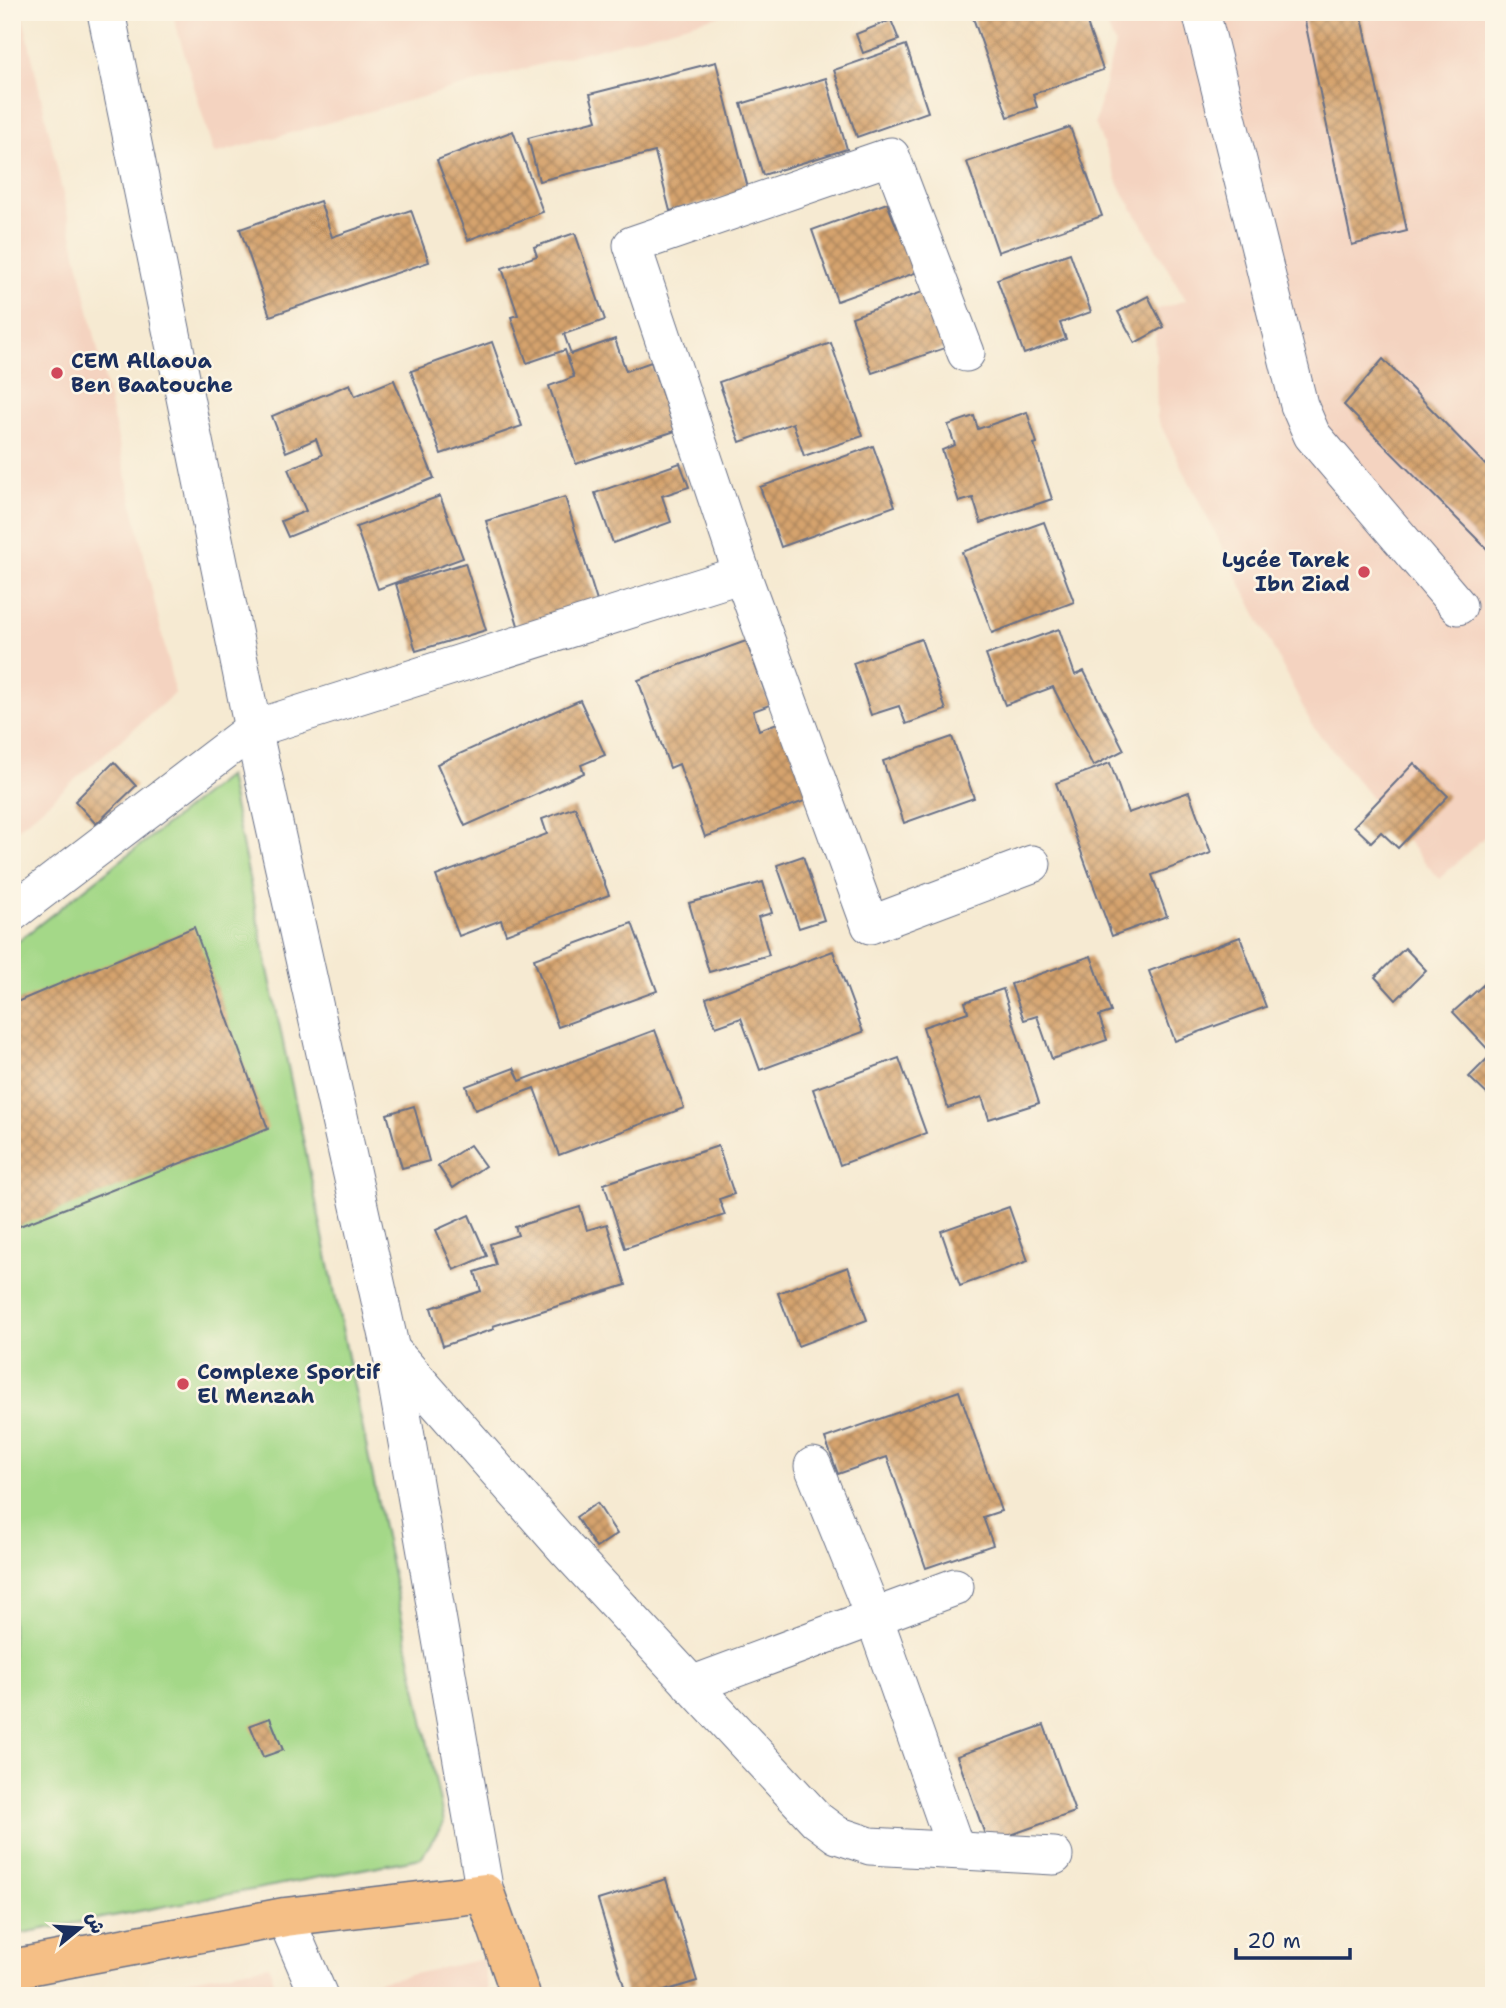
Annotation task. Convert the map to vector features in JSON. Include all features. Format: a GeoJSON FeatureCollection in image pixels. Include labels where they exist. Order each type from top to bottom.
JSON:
{"type":"FeatureCollection","features":[{"type":"Feature","properties":{"kind":"main road"},"geometry":{"type":"LineString","coordinates":[[12,1969],[285,1917],[485,1893],[521,1996]]}},
{"type":"Feature","properties":{"kind":"street"},"geometry":{"type":"LineString","coordinates":[[106,12],[253,729],[391,1350],[485,1893]]}},
{"type":"Feature","properties":{"kind":"street"},"geometry":{"type":"LineString","coordinates":[[1202,12],[1299,405],[1312,435],[1458,606]]}},
{"type":"Feature","properties":{"kind":"street"},"geometry":{"type":"LineString","coordinates":[[966,353],[891,156],[632,245],[741,574],[870,925],[1032,864]]}},
{"type":"Feature","properties":{"kind":"street"},"geometry":{"type":"LineString","coordinates":[[12,913],[253,729],[741,574]]}},
{"type":"Feature","properties":{"kind":"street"},"geometry":{"type":"LineString","coordinates":[[391,1350],[566,1550],[817,1820],[837,1835],[870,1846],[1054,1856]]}},
{"type":"Feature","properties":{"kind":"street"},"geometry":{"type":"LineString","coordinates":[[813,1466],[874,1617],[956,1850]]}},
{"type":"Feature","properties":{"kind":"street"},"geometry":{"type":"LineString","coordinates":[[691,1685],[955,1587]]}},
{"type":"Feature","properties":{"kind":"street"},"geometry":{"type":"LineString","coordinates":[[285,1917],[319,1996]]}},
{"type":"Feature","properties":{"kind":"shaded area","name":"CEM Allaoua Ben Baatouche"},"geometry":{"type":"Polygon","coordinates":[[[12,12],[22,12],[175,693],[12,834],[12,12]]]}},
{"type":"Feature","properties":{"kind":"shaded area"},"geometry":{"type":"Polygon","coordinates":[[[172,12],[732,12],[214,154],[172,12]]]}},
{"type":"Feature","properties":{"kind":"shaded area","name":"Lycée Tarek Ibn Ziad"},"geometry":{"type":"Polygon","coordinates":[[[1101,12],[1490,12],[1494,19],[1494,828],[1439,879],[1313,727],[1157,418],[1155,310],[1186,300],[1120,187],[1095,123],[1115,44],[1101,12]]]}},
{"type":"Feature","properties":{"kind":"shaded area"},"geometry":{"type":"Polygon","coordinates":[[[483,1959],[489,1996],[311,1996],[483,1959]]]}},
{"type":"Feature","properties":{"kind":"shaded area"},"geometry":{"type":"Polygon","coordinates":[[[269,1965],[278,1996],[97,1996],[269,1965]]]}},
{"type":"Feature","properties":{"kind":"green space","name":"Complexe Sportif El Menzah"},"geometry":{"type":"Polygon","coordinates":[[[228,776],[444,1822],[421,1858],[12,1935],[12,946],[228,776]]]}},
{"type":"Feature","properties":{"kind":"building"},"geometry":{"type":"Polygon","coordinates":[[[979,12],[1038,12],[1041,19],[1060,12],[1083,12],[1103,70],[1033,94],[1037,107],[1008,117],[972,15],[979,12]]]}},
{"type":"Feature","properties":{"kind":"building"},"geometry":{"type":"Polygon","coordinates":[[[1303,12],[1361,12],[1407,231],[1352,245],[1303,12]]]}},
{"type":"Feature","properties":{"kind":"building"},"geometry":{"type":"Polygon","coordinates":[[[891,20],[899,40],[863,53],[856,34],[891,20]]]}},
{"type":"Feature","properties":{"kind":"building"},"geometry":{"type":"Polygon","coordinates":[[[906,45],[928,112],[857,137],[834,70],[906,45]]]}},
{"type":"Feature","properties":{"kind":"building"},"geometry":{"type":"Polygon","coordinates":[[[716,62],[749,192],[670,211],[655,152],[539,181],[528,138],[597,120],[590,94],[716,62]]]}},
{"type":"Feature","properties":{"kind":"building"},"geometry":{"type":"Polygon","coordinates":[[[826,78],[847,149],[763,175],[741,104],[826,78]]]}},
{"type":"Feature","properties":{"kind":"building"},"geometry":{"type":"Polygon","coordinates":[[[1070,127],[1102,216],[998,252],[967,162],[1070,127]]]}},
{"type":"Feature","properties":{"kind":"building"},"geometry":{"type":"Polygon","coordinates":[[[513,131],[543,212],[468,240],[437,160],[513,131]]]}},
{"type":"Feature","properties":{"kind":"building"},"geometry":{"type":"Polygon","coordinates":[[[320,201],[332,237],[411,210],[429,262],[270,316],[240,229],[320,201]]]}},
{"type":"Feature","properties":{"kind":"building"},"geometry":{"type":"Polygon","coordinates":[[[887,203],[897,228],[909,224],[926,269],[837,301],[812,230],[887,203]]]}},
{"type":"Feature","properties":{"kind":"building"},"geometry":{"type":"Polygon","coordinates":[[[575,233],[605,320],[564,334],[571,354],[615,339],[626,371],[651,362],[675,431],[576,464],[549,386],[574,377],[565,350],[527,363],[511,317],[518,315],[502,268],[537,256],[534,247],[575,233]]]}},
{"type":"Feature","properties":{"kind":"building"},"geometry":{"type":"Polygon","coordinates":[[[1070,253],[1091,312],[1060,323],[1066,339],[1024,354],[997,279],[1070,253]]]}},
{"type":"Feature","properties":{"kind":"building"},"geometry":{"type":"Polygon","coordinates":[[[928,290],[948,347],[872,373],[852,317],[928,290]]]}},
{"type":"Feature","properties":{"kind":"building"},"geometry":{"type":"Polygon","coordinates":[[[1148,296],[1164,327],[1135,343],[1118,312],[1148,296]]]}},
{"type":"Feature","properties":{"kind":"building"},"geometry":{"type":"Polygon","coordinates":[[[492,342],[522,426],[441,454],[411,371],[492,342]]]}},
{"type":"Feature","properties":{"kind":"building"},"geometry":{"type":"Polygon","coordinates":[[[831,343],[863,436],[804,456],[793,423],[740,442],[719,382],[831,343]]]}},
{"type":"Feature","properties":{"kind":"building"},"geometry":{"type":"Polygon","coordinates":[[[1383,359],[1494,474],[1494,556],[1344,405],[1383,359]]]}},
{"type":"Feature","properties":{"kind":"building"},"geometry":{"type":"Polygon","coordinates":[[[394,380],[434,478],[288,537],[281,521],[306,511],[288,469],[322,455],[316,439],[286,452],[272,416],[350,384],[355,396],[394,380]]]}},
{"type":"Feature","properties":{"kind":"building"},"geometry":{"type":"Polygon","coordinates":[[[1027,412],[1037,443],[1034,444],[1052,499],[981,523],[973,498],[959,502],[942,450],[955,445],[948,425],[974,416],[978,429],[1027,412]]]}},
{"type":"Feature","properties":{"kind":"building"},"geometry":{"type":"Polygon","coordinates":[[[873,446],[895,506],[781,547],[760,487],[873,446]]]}},
{"type":"Feature","properties":{"kind":"building"},"geometry":{"type":"Polygon","coordinates":[[[680,463],[689,487],[662,496],[671,522],[613,543],[595,493],[680,463]]]}},
{"type":"Feature","properties":{"kind":"building"},"geometry":{"type":"Polygon","coordinates":[[[440,496],[463,558],[378,589],[356,527],[440,496]]]}},
{"type":"Feature","properties":{"kind":"building"},"geometry":{"type":"Polygon","coordinates":[[[565,497],[600,611],[521,635],[486,521],[565,497]]]}},
{"type":"Feature","properties":{"kind":"building"},"geometry":{"type":"Polygon","coordinates":[[[1044,522],[1074,602],[992,633],[962,552],[1044,522]]]}},
{"type":"Feature","properties":{"kind":"building"},"geometry":{"type":"Polygon","coordinates":[[[465,563],[486,630],[416,651],[396,584],[465,563]]]}},
{"type":"Feature","properties":{"kind":"building"},"geometry":{"type":"Polygon","coordinates":[[[1059,629],[1075,675],[1084,671],[1124,750],[1093,766],[1053,687],[1005,705],[986,655],[1059,629]]]}},
{"type":"Feature","properties":{"kind":"building"},"geometry":{"type":"Polygon","coordinates":[[[921,639],[946,710],[906,724],[899,706],[871,715],[853,663],[921,639]]]}},
{"type":"Feature","properties":{"kind":"building"},"geometry":{"type":"Polygon","coordinates":[[[746,641],[770,705],[753,711],[759,730],[785,720],[813,798],[705,837],[679,764],[670,768],[638,680],[746,641]]]}},
{"type":"Feature","properties":{"kind":"building"},"geometry":{"type":"Polygon","coordinates":[[[580,700],[605,755],[581,765],[584,773],[465,826],[437,764],[580,700]]]}},
{"type":"Feature","properties":{"kind":"building"},"geometry":{"type":"Polygon","coordinates":[[[952,737],[974,798],[904,823],[883,761],[952,737]]]}},
{"type":"Feature","properties":{"kind":"building"},"geometry":{"type":"Polygon","coordinates":[[[114,762],[136,786],[96,824],[75,801],[114,762]]]}},
{"type":"Feature","properties":{"kind":"building"},"geometry":{"type":"Polygon","coordinates":[[[1110,763],[1128,813],[1189,792],[1211,853],[1152,875],[1167,916],[1112,936],[1056,783],[1110,763]]]}},
{"type":"Feature","properties":{"kind":"building"},"geometry":{"type":"Polygon","coordinates":[[[1414,763],[1448,796],[1398,848],[1381,832],[1371,842],[1354,826],[1414,763]]]}},
{"type":"Feature","properties":{"kind":"building"},"geometry":{"type":"Polygon","coordinates":[[[575,807],[609,895],[506,934],[501,920],[459,936],[436,876],[547,834],[542,819],[575,807]]]}},
{"type":"Feature","properties":{"kind":"building"},"geometry":{"type":"Polygon","coordinates":[[[803,856],[824,920],[799,928],[777,865],[803,856]]]}},
{"type":"Feature","properties":{"kind":"building"},"geometry":{"type":"Polygon","coordinates":[[[763,882],[772,913],[758,917],[769,955],[709,972],[689,903],[763,882]]]}},
{"type":"Feature","properties":{"kind":"building"},"geometry":{"type":"Polygon","coordinates":[[[632,923],[657,991],[558,1027],[534,959],[632,923]]]}},
{"type":"Feature","properties":{"kind":"building"},"geometry":{"type":"Polygon","coordinates":[[[194,927],[268,1129],[12,1229],[12,1004],[194,927]]]}},
{"type":"Feature","properties":{"kind":"building"},"geometry":{"type":"Polygon","coordinates":[[[1240,937],[1266,1007],[1175,1041],[1149,971],[1240,937]]]}},
{"type":"Feature","properties":{"kind":"building"},"geometry":{"type":"Polygon","coordinates":[[[1405,948],[1426,970],[1396,1000],[1375,977],[1405,948]]]}},
{"type":"Feature","properties":{"kind":"building"},"geometry":{"type":"Polygon","coordinates":[[[833,951],[863,1032],[760,1070],[741,1018],[716,1027],[706,998],[833,951]]]}},
{"type":"Feature","properties":{"kind":"building"},"geometry":{"type":"Polygon","coordinates":[[[1091,956],[1111,1012],[1099,1016],[1107,1040],[1052,1059],[1037,1016],[1024,1020],[1011,984],[1091,956]]]}},
{"type":"Feature","properties":{"kind":"building"},"geometry":{"type":"Polygon","coordinates":[[[1494,975],[1494,1056],[1453,1012],[1494,975]]]}},
{"type":"Feature","properties":{"kind":"building"},"geometry":{"type":"Polygon","coordinates":[[[1003,989],[1039,1103],[989,1119],[982,1097],[948,1108],[923,1027],[968,1012],[965,1002],[1003,989]]]}},
{"type":"Feature","properties":{"kind":"building"},"geometry":{"type":"Polygon","coordinates":[[[655,1030],[684,1108],[559,1155],[534,1088],[475,1110],[466,1086],[514,1068],[520,1081],[655,1030]]]}},
{"type":"Feature","properties":{"kind":"building"},"geometry":{"type":"Polygon","coordinates":[[[899,1058],[926,1133],[840,1165],[813,1089],[899,1058]]]}},
{"type":"Feature","properties":{"kind":"building"},"geometry":{"type":"Polygon","coordinates":[[[1487,1059],[1494,1066],[1494,1101],[1469,1077],[1487,1059]]]}},
{"type":"Feature","properties":{"kind":"building"},"geometry":{"type":"Polygon","coordinates":[[[414,1106],[429,1161],[402,1168],[387,1114],[414,1106]]]}},
{"type":"Feature","properties":{"kind":"building"},"geometry":{"type":"Polygon","coordinates":[[[470,1145],[485,1166],[453,1188],[438,1166],[470,1145]]]}},
{"type":"Feature","properties":{"kind":"building"},"geometry":{"type":"Polygon","coordinates":[[[718,1146],[734,1194],[719,1199],[725,1215],[625,1248],[604,1184],[718,1146]]]}},
{"type":"Feature","properties":{"kind":"building"},"geometry":{"type":"Polygon","coordinates":[[[580,1207],[587,1230],[607,1224],[626,1285],[493,1326],[494,1329],[443,1346],[431,1308],[481,1291],[475,1272],[496,1265],[490,1244],[518,1235],[515,1227],[580,1207]]]}},
{"type":"Feature","properties":{"kind":"building"},"geometry":{"type":"Polygon","coordinates":[[[1009,1207],[1028,1261],[960,1286],[941,1231],[1009,1207]]]}},
{"type":"Feature","properties":{"kind":"building"},"geometry":{"type":"Polygon","coordinates":[[[469,1215],[487,1256],[454,1270],[436,1230],[469,1215]]]}},
{"type":"Feature","properties":{"kind":"building"},"geometry":{"type":"Polygon","coordinates":[[[848,1267],[867,1320],[798,1346],[778,1293],[848,1267]]]}},
{"type":"Feature","properties":{"kind":"building"},"geometry":{"type":"Polygon","coordinates":[[[959,1391],[1001,1511],[983,1517],[993,1545],[926,1568],[887,1457],[838,1474],[825,1438],[959,1391]]]}},
{"type":"Feature","properties":{"kind":"building"},"geometry":{"type":"Polygon","coordinates":[[[597,1503],[617,1534],[596,1548],[576,1517],[597,1503]]]}},
{"type":"Feature","properties":{"kind":"building"},"geometry":{"type":"Polygon","coordinates":[[[270,1718],[283,1750],[263,1757],[250,1725],[270,1718]]]}},
{"type":"Feature","properties":{"kind":"building"},"geometry":{"type":"Polygon","coordinates":[[[1044,1725],[1075,1812],[988,1843],[957,1756],[1044,1725]]]}},
{"type":"Feature","properties":{"kind":"building"},"geometry":{"type":"Polygon","coordinates":[[[666,1879],[697,1981],[648,1996],[627,1996],[598,1900],[666,1879]]]}},
{"type":"Feature","properties":{"kind":"place","name":"CEM Allaoua Ben Baatouche"},"geometry":{"type":"Point","coordinates":[57,373]}},
{"type":"Feature","properties":{"kind":"place","name":"Lycée Tarek Ibn Ziad"},"geometry":{"type":"Point","coordinates":[1364,572]}},
{"type":"Feature","properties":{"kind":"place","name":"Complexe Sportif El Menzah"},"geometry":{"type":"Point","coordinates":[183,1384]}}]}
